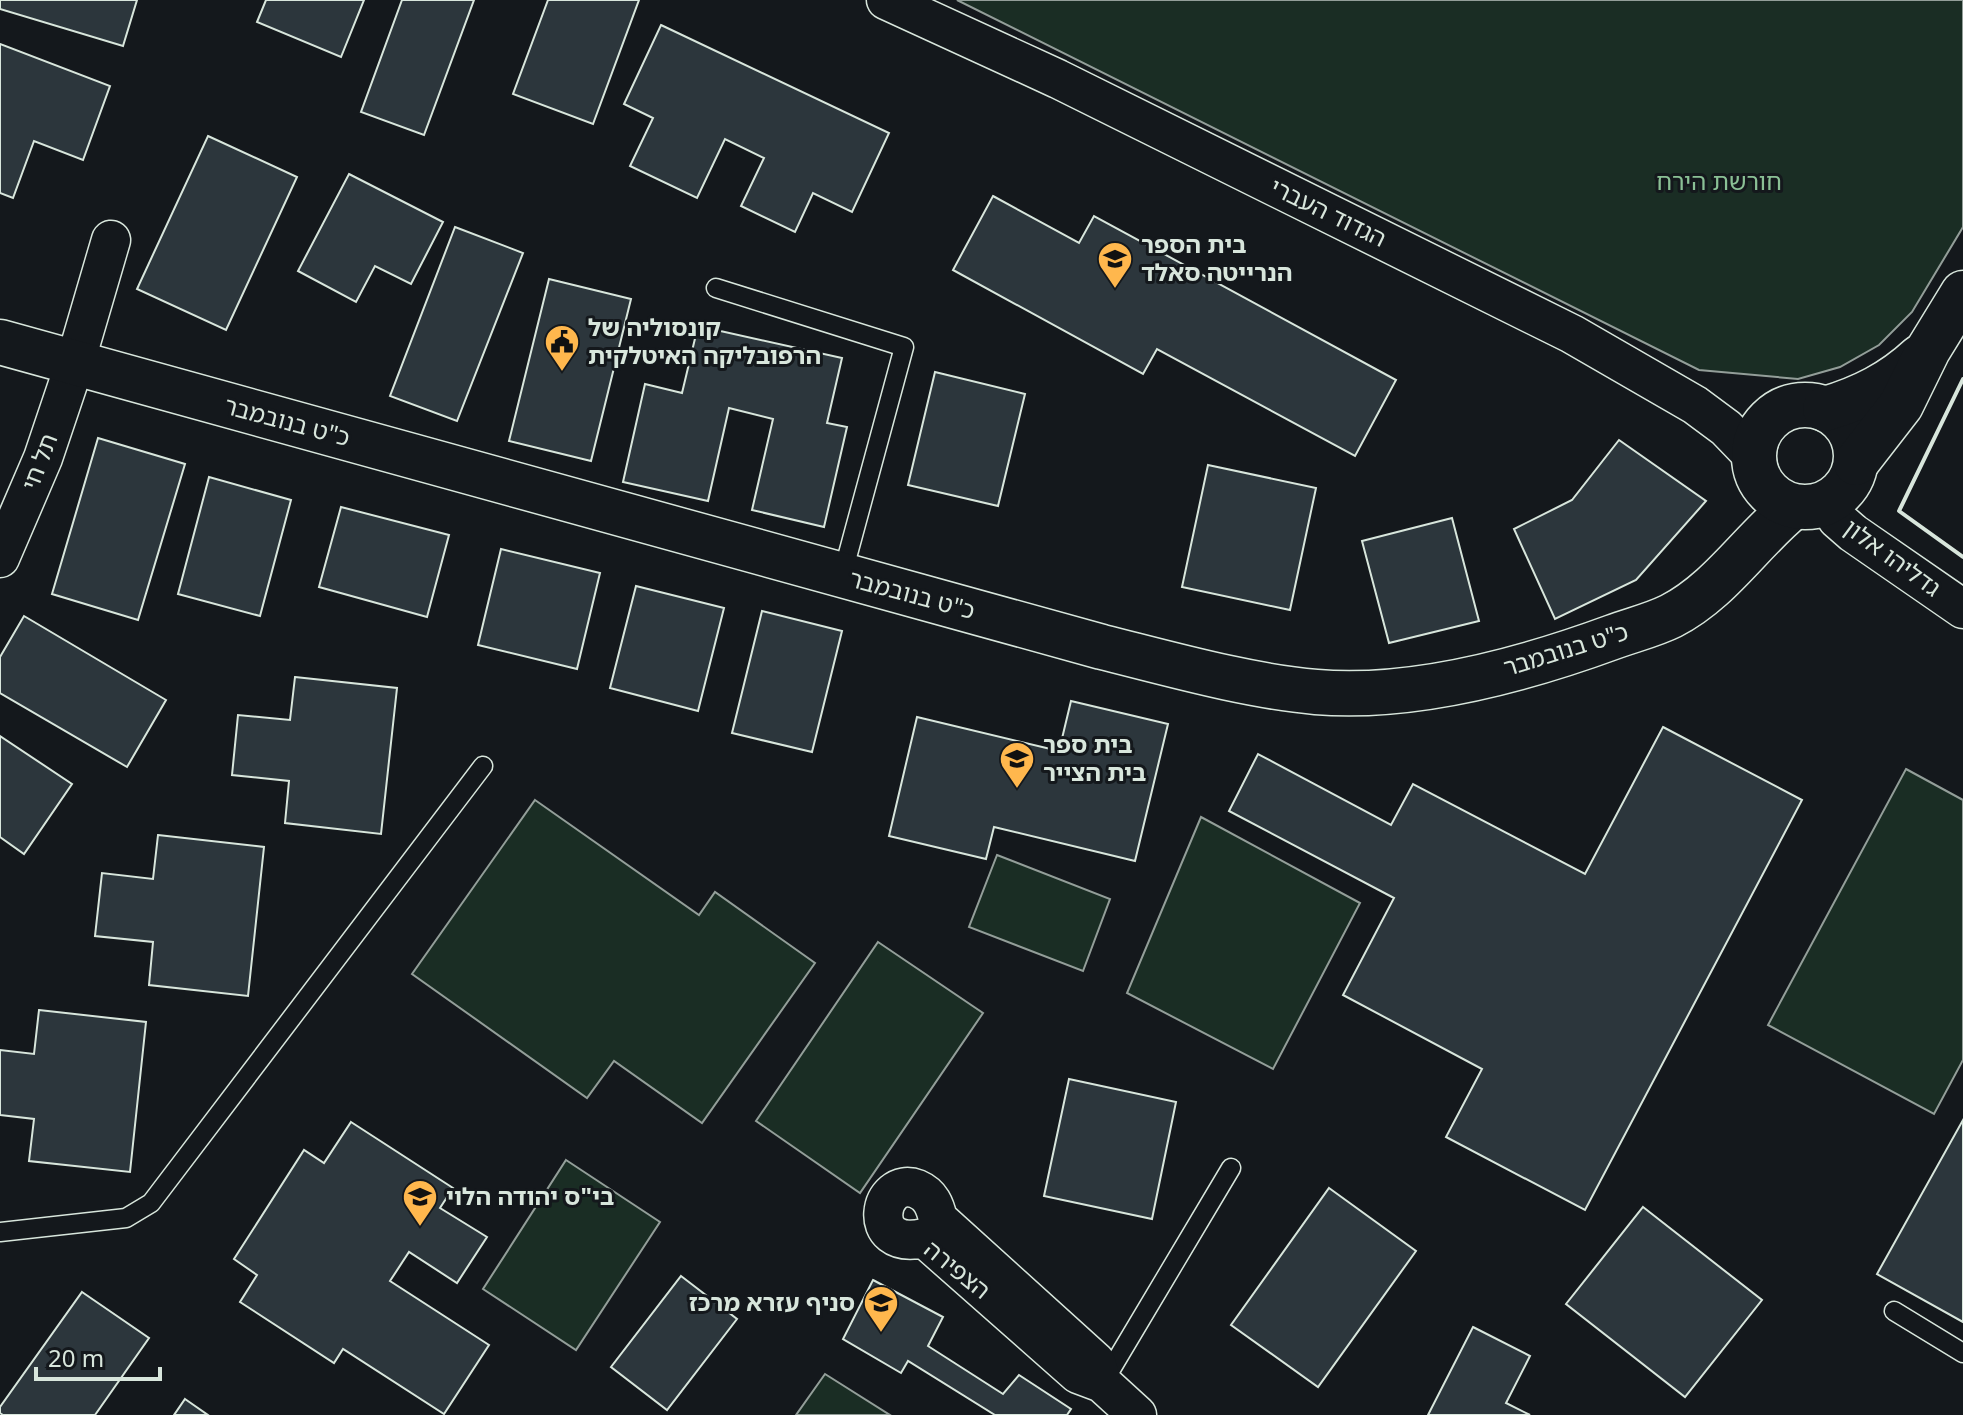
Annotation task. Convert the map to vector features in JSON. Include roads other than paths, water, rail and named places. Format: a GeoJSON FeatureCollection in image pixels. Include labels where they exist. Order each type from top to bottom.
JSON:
{"type":"FeatureCollection","features":[{"type":"Feature","properties":{"kind":"street","name":"הגדוד העברי"},"geometry":{"type":"LineString","coordinates":[[886,0],[1058,79],[1572,334],[1659,384],[1726,428],[1753,456]]}},
{"type":"Feature","properties":{"kind":"street","name":"תל חי"},"geometry":{"type":"LineString","coordinates":[[0,558],[43,458],[111,240]]}},
{"type":"Feature","properties":{"kind":"street"},"geometry":{"type":"LineString","coordinates":[[1856,463],[1901,405],[1928,350],[1963,293]]}},
{"type":"Feature","properties":{"kind":"street","name":"כ\"ט בנובמבר"},"geometry":{"type":"LineString","coordinates":[[0,342],[1182,667],[1314,692],[1366,694],[1412,689],[1510,668],[1584,648],[1672,615],[1710,587],[1775,521],[1810,505]]}},
{"type":"Feature","properties":{"kind":"street"},"geometry":{"type":"LineString","coordinates":[[1825,409],[1852,401],[1887,383],[1928,350]]}},
{"type":"Feature","properties":{"kind":"street"},"geometry":{"type":"LineString","coordinates":[[1809,405],[1825,409],[1839,418],[1850,431],[1856,447],[1852,479],[1842,493],[1810,505],[1777,500],[1764,488],[1756,473],[1753,456],[1755,439],[1764,424],[1777,412],[1792,406],[1809,405]]}},
{"type":"Feature","properties":{"kind":"street","name":"גדליהו אלון"},"geometry":{"type":"LineString","coordinates":[[1810,505],[1837,519],[1963,609]]}},
{"type":"Feature","properties":{"kind":"street","name":"הצפירה"},"geometry":{"type":"LineString","coordinates":[[1102,1383],[1096,1362],[938,1219],[935,1207],[926,1194],[913,1187],[898,1189],[886,1200],[882,1214],[886,1229],[898,1239],[913,1241],[924,1238],[1078,1374],[1102,1383],[1137,1415]]}},
{"type":"Feature","properties":{"kind":"lane"},"geometry":{"type":"LineString","coordinates":[[716,288],[904,347],[842,576]]}},
{"type":"Feature","properties":{"kind":"lane"},"geometry":{"type":"LineString","coordinates":[[0,1232],[126,1218],[151,1203],[483,766]]}},
{"type":"Feature","properties":{"kind":"lane"},"geometry":{"type":"LineString","coordinates":[[1102,1383],[1231,1168]]}},
{"type":"Feature","properties":{"kind":"lane"},"geometry":{"type":"LineString","coordinates":[[1894,1311],[1963,1353]]}},
{"type":"Feature","properties":{"kind":"place","name":"בית הספר הנרייטה סאלד"},"geometry":{"type":"Point","coordinates":[1115,290]}},
{"type":"Feature","properties":{"kind":"place","name":"קונסוליה של הרפובליקה האיטלקית"},"geometry":{"type":"Point","coordinates":[562,373]}},
{"type":"Feature","properties":{"kind":"place","name":"בית ספר בית הצייר"},"geometry":{"type":"Point","coordinates":[1017,790]}},
{"type":"Feature","properties":{"kind":"place","name":"בי\"ס יהודה הלוי"},"geometry":{"type":"Point","coordinates":[420,1228]}},
{"type":"Feature","properties":{"kind":"place","name":"סניף עזרא מרכז"},"geometry":{"type":"Point","coordinates":[881,1334]}},
{"type":"Feature","properties":{"kind":"park label","name":"חורשת הירח"},"geometry":{"type":"Point","coordinates":[1719,182]}}]}
